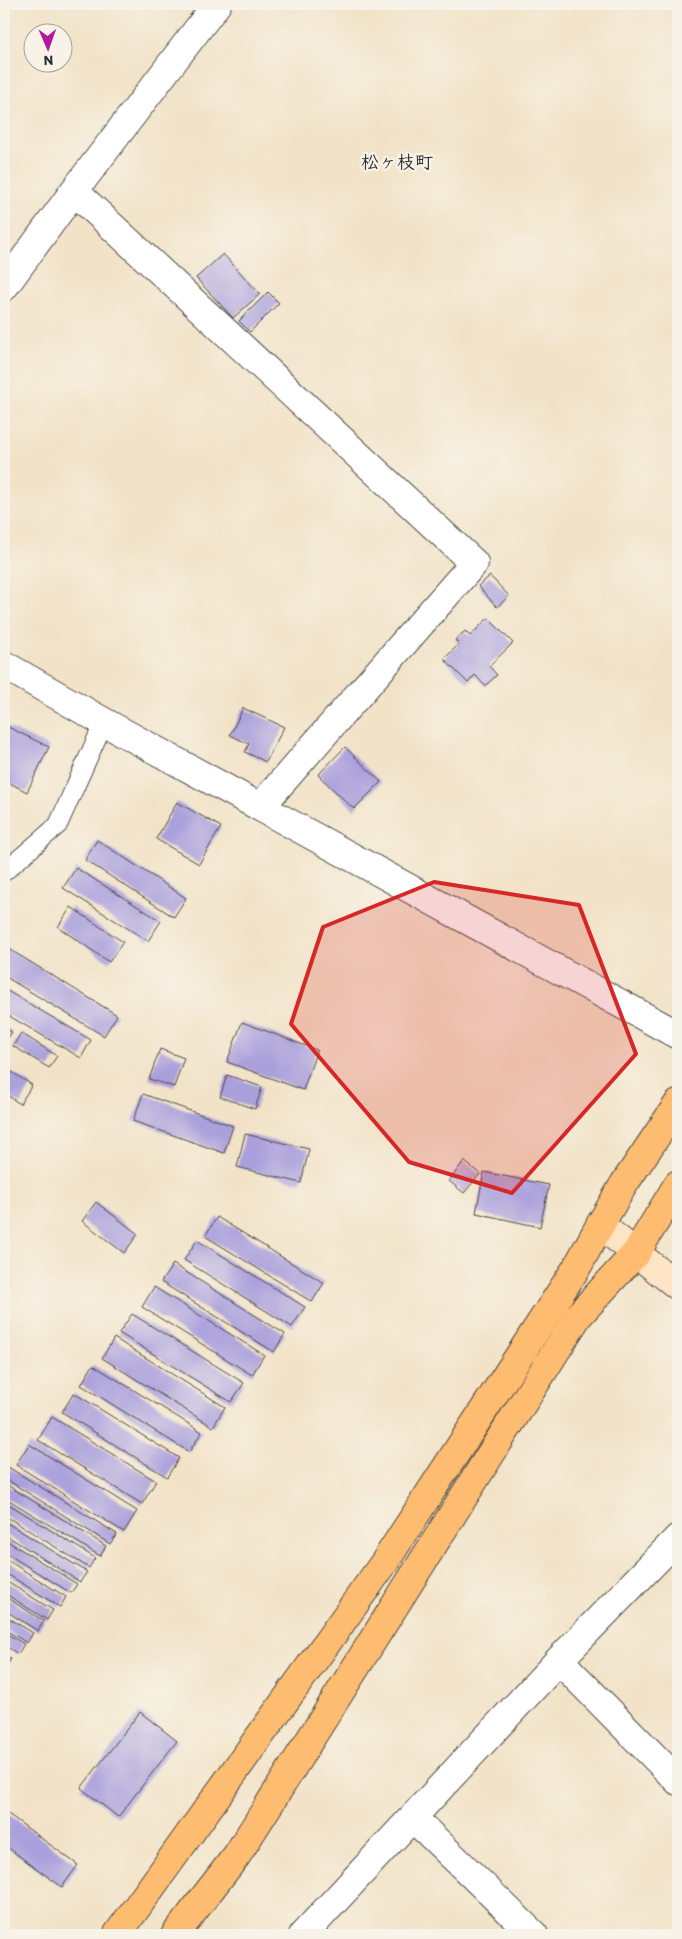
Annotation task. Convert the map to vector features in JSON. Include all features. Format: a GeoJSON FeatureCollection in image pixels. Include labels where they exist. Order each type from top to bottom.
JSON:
{"type":"FeatureCollection","features":[{"type":"Feature","properties":{"kind":"main road"},"geometry":{"type":"LineString","coordinates":[[118,1935],[384,1563],[577,1267],[624,1184],[678,1104]]}},
{"type":"Feature","properties":{"kind":"main road"},"geometry":{"type":"LineString","coordinates":[[175,1935],[238,1855],[578,1316],[636,1252],[678,1184]]}},
{"type":"Feature","properties":{"kind":"main road"},"geometry":{"type":"LineString","coordinates":[[600,1225],[678,1286]]}},
{"type":"Feature","properties":{"kind":"street"},"geometry":{"type":"LineString","coordinates":[[4,287],[74,191],[217,4]]}},
{"type":"Feature","properties":{"kind":"street"},"geometry":{"type":"LineString","coordinates":[[74,191],[474,563],[260,807]]}},
{"type":"Feature","properties":{"kind":"street"},"geometry":{"type":"LineString","coordinates":[[4,666],[678,1035]]}},
{"type":"Feature","properties":{"kind":"street"},"geometry":{"type":"LineString","coordinates":[[303,1935],[559,1660],[678,1538]]}},
{"type":"Feature","properties":{"kind":"street"},"geometry":{"type":"LineString","coordinates":[[559,1660],[678,1781]]}},
{"type":"Feature","properties":{"kind":"street"},"geometry":{"type":"LineString","coordinates":[[413,1818],[534,1935]]}},
{"type":"Feature","properties":{"kind":"lane"},"geometry":{"type":"LineString","coordinates":[[4,872],[58,825],[104,722]]}},
{"type":"Feature","properties":{"kind":"highlighted area"},"geometry":{"type":"Polygon","coordinates":[[[434,882],[579,905],[636,1054],[512,1193],[409,1162],[291,1024],[323,927],[434,882]]]}},
{"type":"Feature","properties":{"kind":"building"},"geometry":{"type":"Polygon","coordinates":[[[223,254],[260,294],[233,318],[196,278],[223,254]]]}},
{"type":"Feature","properties":{"kind":"building"},"geometry":{"type":"Polygon","coordinates":[[[268,292],[279,303],[250,332],[239,321],[268,292]]]}},
{"type":"Feature","properties":{"kind":"building"},"geometry":{"type":"Polygon","coordinates":[[[490,576],[509,596],[497,607],[478,586],[490,576]]]}},
{"type":"Feature","properties":{"kind":"building"},"geometry":{"type":"Polygon","coordinates":[[[488,618],[513,643],[489,666],[497,675],[485,686],[475,675],[468,683],[444,659],[459,644],[455,640],[465,631],[470,636],[488,618]]]}},
{"type":"Feature","properties":{"kind":"building"},"geometry":{"type":"Polygon","coordinates":[[[243,708],[284,727],[266,762],[245,752],[249,744],[230,735],[243,708]]]}},
{"type":"Feature","properties":{"kind":"building"},"geometry":{"type":"Polygon","coordinates":[[[4,725],[49,747],[27,792],[4,780],[4,725]]]}},
{"type":"Feature","properties":{"kind":"building"},"geometry":{"type":"Polygon","coordinates":[[[345,747],[381,782],[354,809],[318,775],[345,747]]]}},
{"type":"Feature","properties":{"kind":"building"},"geometry":{"type":"Polygon","coordinates":[[[177,802],[221,827],[199,864],[156,839],[177,802]]]}},
{"type":"Feature","properties":{"kind":"building"},"geometry":{"type":"Polygon","coordinates":[[[97,840],[186,898],[174,917],[85,860],[97,840]]]}},
{"type":"Feature","properties":{"kind":"building"},"geometry":{"type":"Polygon","coordinates":[[[76,868],[161,921],[148,941],[63,888],[76,868]]]}},
{"type":"Feature","properties":{"kind":"building"},"geometry":{"type":"Polygon","coordinates":[[[71,907],[123,942],[109,962],[58,927],[71,907]]]}},
{"type":"Feature","properties":{"kind":"building"},"geometry":{"type":"Polygon","coordinates":[[[4,946],[117,1015],[104,1036],[4,976],[4,946]]]}},
{"type":"Feature","properties":{"kind":"building"},"geometry":{"type":"Polygon","coordinates":[[[4,989],[91,1040],[81,1058],[4,1013],[4,989]]]}},
{"type":"Feature","properties":{"kind":"building"},"geometry":{"type":"Polygon","coordinates":[[[242,1022],[317,1050],[303,1090],[227,1062],[242,1022]]]}},
{"type":"Feature","properties":{"kind":"building"},"geometry":{"type":"Polygon","coordinates":[[[4,1027],[12,1032],[4,1044],[4,1027]]]}},
{"type":"Feature","properties":{"kind":"building"},"geometry":{"type":"Polygon","coordinates":[[[21,1033],[57,1056],[49,1068],[13,1046],[21,1033]]]}},
{"type":"Feature","properties":{"kind":"building"},"geometry":{"type":"Polygon","coordinates":[[[160,1049],[184,1058],[174,1087],[149,1079],[160,1049]]]}},
{"type":"Feature","properties":{"kind":"building"},"geometry":{"type":"Polygon","coordinates":[[[4,1067],[32,1085],[20,1104],[4,1093],[4,1067]]]}},
{"type":"Feature","properties":{"kind":"building"},"geometry":{"type":"Polygon","coordinates":[[[227,1075],[262,1087],[255,1109],[220,1097],[227,1075]]]}},
{"type":"Feature","properties":{"kind":"building"},"geometry":{"type":"Polygon","coordinates":[[[143,1094],[233,1126],[224,1153],[133,1121],[143,1094]]]}},
{"type":"Feature","properties":{"kind":"building"},"geometry":{"type":"Polygon","coordinates":[[[245,1134],[309,1149],[301,1183],[237,1167],[245,1134]]]}},
{"type":"Feature","properties":{"kind":"building"},"geometry":{"type":"Polygon","coordinates":[[[464,1161],[480,1174],[464,1193],[449,1181],[464,1161]]]}},
{"type":"Feature","properties":{"kind":"building"},"geometry":{"type":"Polygon","coordinates":[[[484,1172],[549,1185],[540,1227],[476,1213],[484,1172]]]}},
{"type":"Feature","properties":{"kind":"building"},"geometry":{"type":"Polygon","coordinates":[[[96,1202],[138,1234],[124,1253],[82,1221],[96,1202]]]}},
{"type":"Feature","properties":{"kind":"building"},"geometry":{"type":"Polygon","coordinates":[[[217,1217],[324,1283],[312,1302],[205,1236],[217,1217]]]}},
{"type":"Feature","properties":{"kind":"building"},"geometry":{"type":"Polygon","coordinates":[[[197,1240],[305,1307],[292,1327],[184,1260],[197,1240]]]}},
{"type":"Feature","properties":{"kind":"building"},"geometry":{"type":"Polygon","coordinates":[[[173,1264],[285,1334],[274,1352],[161,1282],[173,1264]]]}},
{"type":"Feature","properties":{"kind":"building"},"geometry":{"type":"Polygon","coordinates":[[[154,1287],[264,1355],[252,1375],[142,1307],[154,1287]]]}},
{"type":"Feature","properties":{"kind":"building"},"geometry":{"type":"Polygon","coordinates":[[[132,1314],[244,1383],[231,1402],[119,1333],[132,1314]]]}},
{"type":"Feature","properties":{"kind":"building"},"geometry":{"type":"Polygon","coordinates":[[[114,1338],[225,1407],[213,1427],[102,1358],[114,1338]]]}},
{"type":"Feature","properties":{"kind":"building"},"geometry":{"type":"Polygon","coordinates":[[[93,1365],[202,1432],[189,1452],[81,1385],[93,1365]]]}},
{"type":"Feature","properties":{"kind":"building"},"geometry":{"type":"Polygon","coordinates":[[[74,1393],[179,1458],[167,1477],[62,1412],[74,1393]]]}},
{"type":"Feature","properties":{"kind":"building"},"geometry":{"type":"Polygon","coordinates":[[[52,1417],[156,1481],[142,1504],[38,1440],[52,1417]]]}},
{"type":"Feature","properties":{"kind":"building"},"geometry":{"type":"Polygon","coordinates":[[[29,1444],[137,1511],[124,1532],[16,1465],[29,1444]]]}},
{"type":"Feature","properties":{"kind":"building"},"geometry":{"type":"Polygon","coordinates":[[[8,1467],[117,1534],[110,1544],[4,1478],[4,1473],[8,1467]]]}},
{"type":"Feature","properties":{"kind":"building"},"geometry":{"type":"Polygon","coordinates":[[[4,1483],[106,1546],[100,1556],[4,1497],[4,1483]]]}},
{"type":"Feature","properties":{"kind":"building"},"geometry":{"type":"Polygon","coordinates":[[[4,1501],[95,1558],[89,1568],[4,1515],[4,1501]]]}},
{"type":"Feature","properties":{"kind":"building"},"geometry":{"type":"Polygon","coordinates":[[[4,1521],[87,1572],[80,1582],[4,1534],[4,1521]]]}},
{"type":"Feature","properties":{"kind":"building"},"geometry":{"type":"Polygon","coordinates":[[[4,1539],[77,1584],[71,1593],[4,1552],[4,1539]]]}},
{"type":"Feature","properties":{"kind":"building"},"geometry":{"type":"Polygon","coordinates":[[[4,1558],[66,1597],[60,1607],[4,1572],[4,1558]]]}},
{"type":"Feature","properties":{"kind":"building"},"geometry":{"type":"Polygon","coordinates":[[[4,1580],[53,1610],[47,1620],[4,1593],[4,1580]]]}},
{"type":"Feature","properties":{"kind":"building"},"geometry":{"type":"Polygon","coordinates":[[[4,1596],[44,1621],[38,1631],[4,1610],[4,1596]]]}},
{"type":"Feature","properties":{"kind":"building"},"geometry":{"type":"Polygon","coordinates":[[[4,1615],[33,1633],[27,1643],[4,1629],[4,1615]]]}},
{"type":"Feature","properties":{"kind":"building"},"geometry":{"type":"Polygon","coordinates":[[[4,1632],[24,1644],[18,1654],[4,1645],[4,1632]]]}},
{"type":"Feature","properties":{"kind":"building"},"geometry":{"type":"Polygon","coordinates":[[[4,1654],[11,1659],[5,1668],[4,1667],[4,1654]]]}},
{"type":"Feature","properties":{"kind":"building"},"geometry":{"type":"Polygon","coordinates":[[[140,1712],[177,1741],[118,1817],[81,1788],[140,1712]]]}},
{"type":"Feature","properties":{"kind":"building"},"geometry":{"type":"Polygon","coordinates":[[[4,1811],[78,1865],[62,1887],[4,1845],[4,1811]]]}},
{"type":"Feature","properties":{"kind":"district","name":"松ヶ枝町"},"geometry":{"type":"Point","coordinates":[397,162]}}]}
